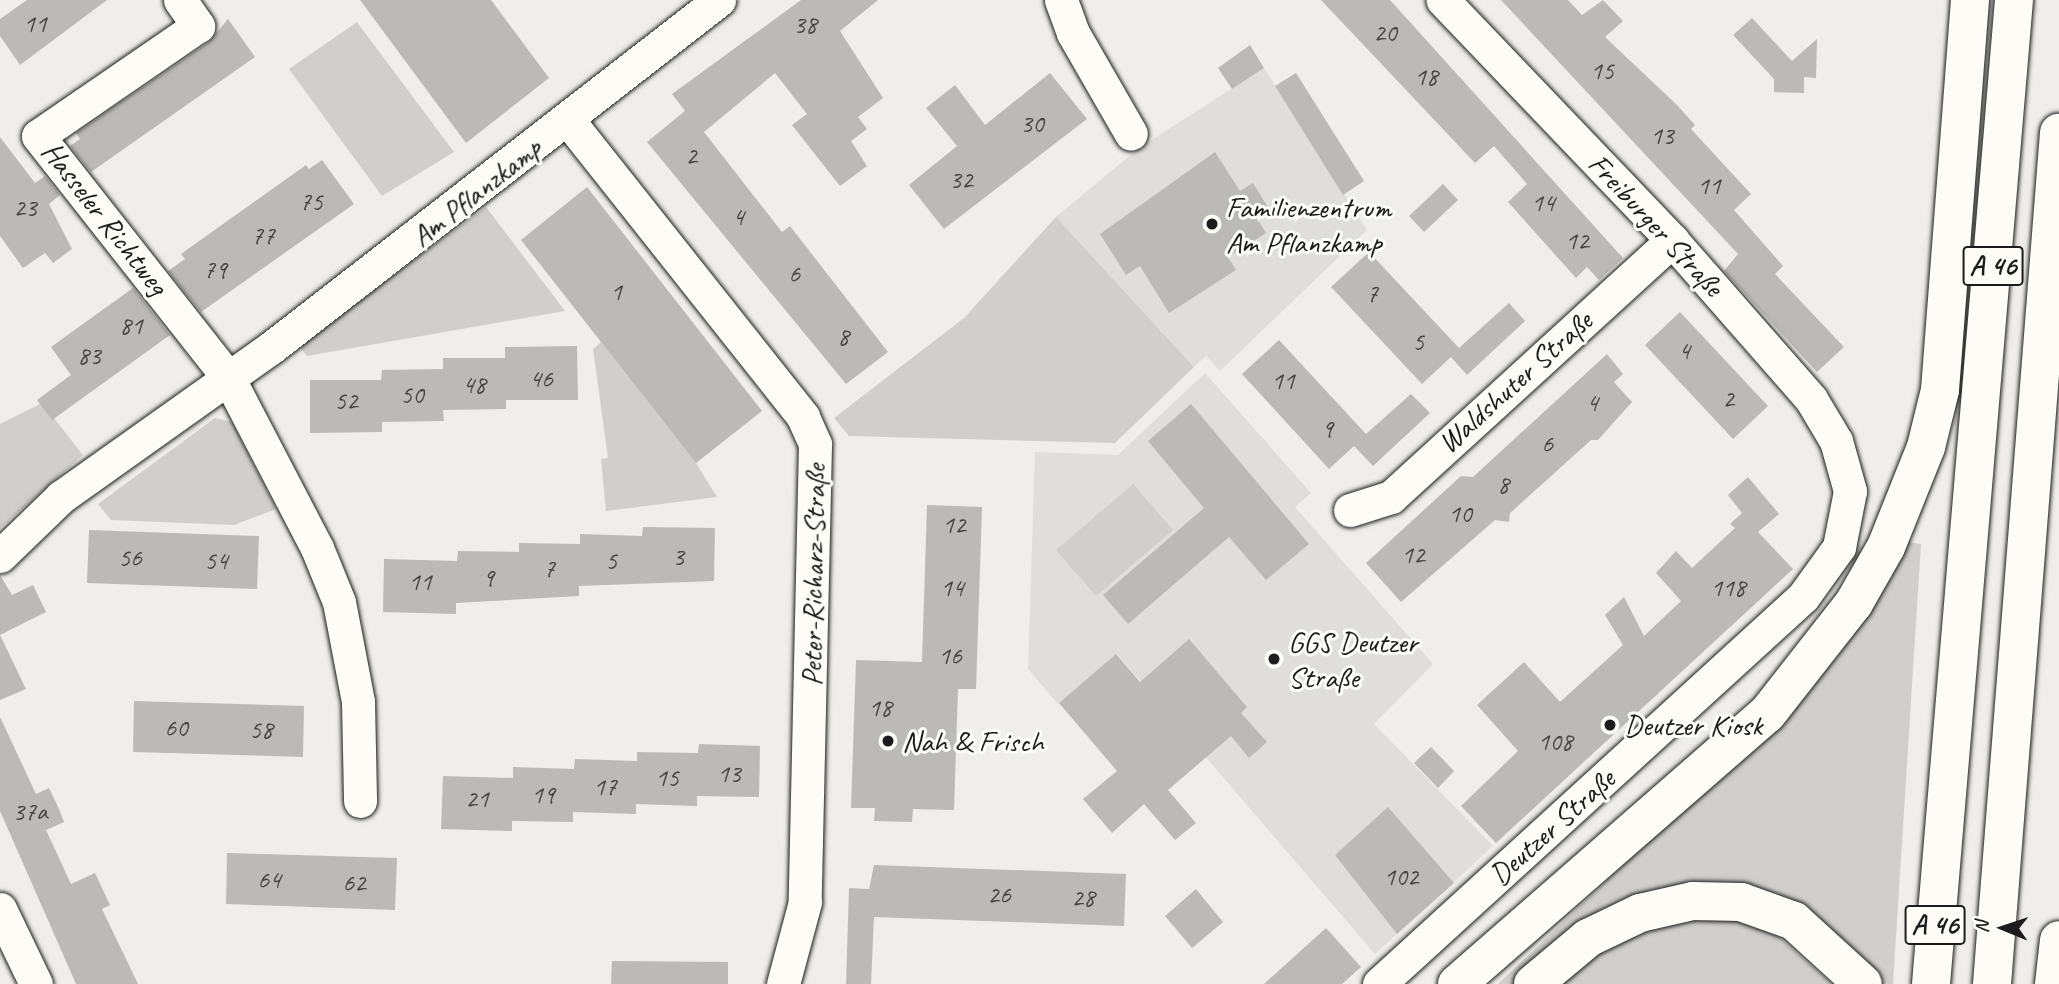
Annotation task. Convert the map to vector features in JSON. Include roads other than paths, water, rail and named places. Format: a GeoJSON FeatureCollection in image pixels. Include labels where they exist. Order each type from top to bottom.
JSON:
{"type":"FeatureCollection","features":[{"type":"Feature","properties":{"kind":"highway"},"geometry":{"type":"LineString","coordinates":[[1457,984],[1694,781],[1767,714],[1814,659],[1886,547],[1926,447],[1940,390],[1969,0]]}},
{"type":"Feature","properties":{"kind":"highway","name":"A 46"},"geometry":{"type":"LineString","coordinates":[[1931,984],[1972,532],[2014,0]]}},
{"type":"Feature","properties":{"kind":"highway","name":"A 46"},"geometry":{"type":"LineString","coordinates":[[1992,984],[2059,133]]}},
{"type":"Feature","properties":{"kind":"highway"},"geometry":{"type":"LineString","coordinates":[[1940,390],[1972,532]]}},
{"type":"Feature","properties":{"kind":"highway"},"geometry":{"type":"LineString","coordinates":[[1533,984],[1588,938],[1640,913],[1693,901],[1741,902],[1794,921],[1863,984]]}},
{"type":"Feature","properties":{"kind":"highway"},"geometry":{"type":"LineString","coordinates":[[2054,984],[2059,940]]}},
{"type":"Feature","properties":{"kind":"street","name":"Hasseler Richtweg"},"geometry":{"type":"LineString","coordinates":[[180,0],[198,26],[38,135],[229,379]]}},
{"type":"Feature","properties":{"kind":"street","name":"Am Pflanzkamp"},"geometry":{"type":"LineString","coordinates":[[0,556],[61,497],[229,379],[568,120],[719,0]]}},
{"type":"Feature","properties":{"kind":"street"},"geometry":{"type":"LineString","coordinates":[[1061,0],[1073,33],[1131,134]]}},
{"type":"Feature","properties":{"kind":"street","name":"Freiburger Straße"},"geometry":{"type":"LineString","coordinates":[[1443,0],[1672,240],[1811,399],[1846,467]]}},
{"type":"Feature","properties":{"kind":"street","name":"Peter-Richarz-Straße"},"geometry":{"type":"LineString","coordinates":[[568,120],[803,417],[815,444],[805,902],[783,984]]}},
{"type":"Feature","properties":{"kind":"street","name":"Waldshuter Straße"},"geometry":{"type":"LineString","coordinates":[[1350,510],[1391,497],[1672,240]]}},
{"type":"Feature","properties":{"kind":"street"},"geometry":{"type":"LineString","coordinates":[[229,379],[339,602],[358,702],[360,801]]}},
{"type":"Feature","properties":{"kind":"street","name":"Deutzer Straße"},"geometry":{"type":"LineString","coordinates":[[1379,984],[1803,597],[1839,547],[1848,517],[1846,467]]}},
{"type":"Feature","properties":{"kind":"street"},"geometry":{"type":"LineString","coordinates":[[0,909],[36,984]]}},
{"type":"Feature","properties":{"kind":"place","name":"Familienzentrum Am Pflanzkamp"},"geometry":{"type":"Point","coordinates":[1212,224]}},
{"type":"Feature","properties":{"kind":"place","name":"GGS Deutzer Straße"},"geometry":{"type":"Point","coordinates":[1274,659]}},
{"type":"Feature","properties":{"kind":"place","name":"Deutzer Kiosk"},"geometry":{"type":"Point","coordinates":[1610,725]}},
{"type":"Feature","properties":{"kind":"place","name":"Nah & Frisch"},"geometry":{"type":"Point","coordinates":[888,741]}}]}
